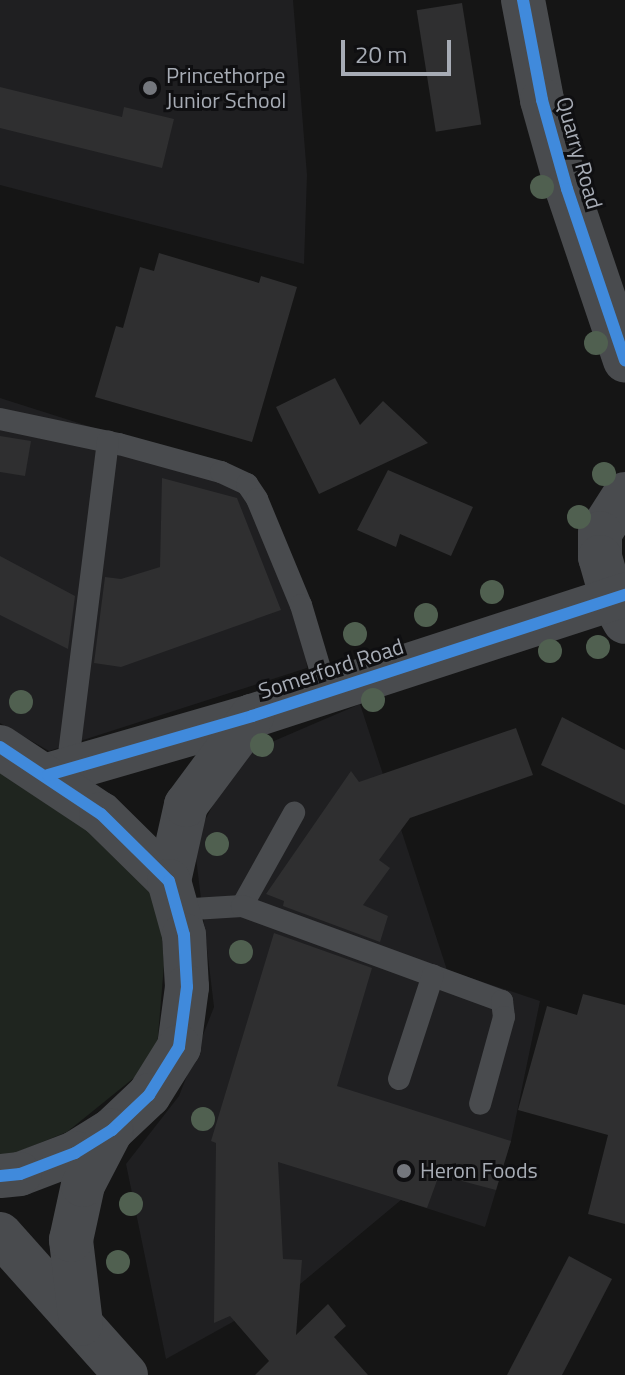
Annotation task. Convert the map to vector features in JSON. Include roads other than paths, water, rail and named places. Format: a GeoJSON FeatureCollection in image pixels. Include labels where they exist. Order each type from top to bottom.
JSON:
{"type":"FeatureCollection","features":[{"type":"Feature","properties":{"kind":"street","name":"Quarry Road"},"geometry":{"type":"LineString","coordinates":[[523,0],[542,100],[567,189],[625,360]]}},
{"type":"Feature","properties":{"kind":"street"},"geometry":{"type":"LineString","coordinates":[[621,605],[600,557],[600,533],[625,494]]}},
{"type":"Feature","properties":{"kind":"street","name":"Somerford Road"},"geometry":{"type":"LineString","coordinates":[[57,772],[621,605]]}},
{"type":"Feature","properties":{"kind":"street","name":"Somerford Road"},"geometry":{"type":"LineString","coordinates":[[173,896],[186,805],[252,716]]}},
{"type":"Feature","properties":{"kind":"street"},"geometry":{"type":"LineString","coordinates":[[0,747],[57,772],[101,814],[173,896],[184,935],[187,987],[179,1047],[149,1095],[112,1130],[75,1153],[20,1174],[0,1176]]}},
{"type":"Feature","properties":{"kind":"street"},"geometry":{"type":"LineString","coordinates":[[81,1324],[71,1240],[83,1185],[112,1130]]}},
{"type":"Feature","properties":{"kind":"street"},"geometry":{"type":"LineString","coordinates":[[0,1234],[126,1375]]}},
{"type":"Feature","properties":{"kind":"lane"},"geometry":{"type":"LineString","coordinates":[[0,419],[108,442],[221,472],[251,489],[301,605],[327,692]]}},
{"type":"Feature","properties":{"kind":"lane"},"geometry":{"type":"LineString","coordinates":[[57,772],[108,442]]}},
{"type":"Feature","properties":{"kind":"lane"},"geometry":{"type":"LineString","coordinates":[[242,906],[294,813]]}},
{"type":"Feature","properties":{"kind":"lane"},"geometry":{"type":"LineString","coordinates":[[173,896],[242,906],[502,1001],[504,1017],[480,1104]]}},
{"type":"Feature","properties":{"kind":"lane"},"geometry":{"type":"LineString","coordinates":[[399,1079],[433,975]]}},
{"type":"Feature","properties":{"kind":"place","name":"Princethorpe Junior School"},"geometry":{"type":"Point","coordinates":[150,88]}},
{"type":"Feature","properties":{"kind":"place","name":"Heron Foods"},"geometry":{"type":"Point","coordinates":[404,1171]}}]}
